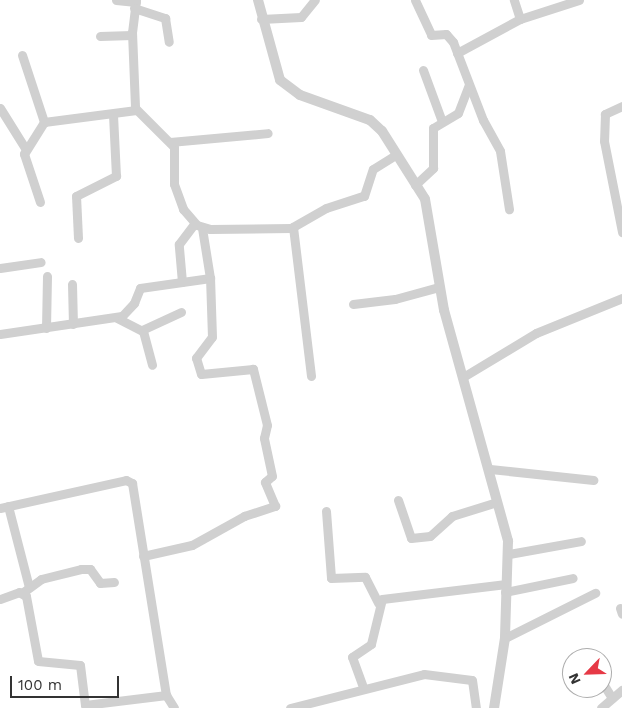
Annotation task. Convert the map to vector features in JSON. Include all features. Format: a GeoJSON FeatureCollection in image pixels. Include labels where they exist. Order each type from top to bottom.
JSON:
{"type":"FeatureCollection","features":[{"type":"Feature","properties":{"kind":"street"},"geometry":{"type":"LineString","coordinates":[[116,0],[136,3],[164,18],[168,42]]}},
{"type":"Feature","properties":{"kind":"street"},"geometry":{"type":"LineString","coordinates":[[258,0],[261,19],[280,80],[300,96],[370,120],[415,185],[428,208],[438,287],[490,469],[509,554],[505,638],[494,708]]}},
{"type":"Feature","properties":{"kind":"street"},"geometry":{"type":"LineString","coordinates":[[261,19],[301,16],[316,0]]}},
{"type":"Feature","properties":{"kind":"street"},"geometry":{"type":"LineString","coordinates":[[415,0],[431,35],[448,36],[458,53],[505,165],[509,209]]}},
{"type":"Feature","properties":{"kind":"street"},"geometry":{"type":"LineString","coordinates":[[514,0],[520,19]]}},
{"type":"Feature","properties":{"kind":"street"},"geometry":{"type":"LineString","coordinates":[[458,53],[520,19],[579,0]]}},
{"type":"Feature","properties":{"kind":"street"},"geometry":{"type":"LineString","coordinates":[[136,3],[132,35],[136,110],[170,142],[175,152],[174,184],[183,209],[198,225],[210,278],[212,337],[196,358],[201,374],[253,369],[267,425],[264,438],[272,476],[265,482],[275,506],[244,516],[192,545],[143,556]]}},
{"type":"Feature","properties":{"kind":"street"},"geometry":{"type":"LineString","coordinates":[[100,36],[132,35]]}},
{"type":"Feature","properties":{"kind":"street"},"geometry":{"type":"LineString","coordinates":[[22,55],[44,122]]}},
{"type":"Feature","properties":{"kind":"street"},"geometry":{"type":"LineString","coordinates":[[423,70],[442,120]]}},
{"type":"Feature","properties":{"kind":"street"},"geometry":{"type":"LineString","coordinates":[[415,185],[433,168],[432,132],[442,120],[458,113],[470,85]]}},
{"type":"Feature","properties":{"kind":"street"},"geometry":{"type":"LineString","coordinates":[[622,106],[605,114],[604,141],[622,232]]}},
{"type":"Feature","properties":{"kind":"street"},"geometry":{"type":"LineString","coordinates":[[0,108],[25,148]]}},
{"type":"Feature","properties":{"kind":"street"},"geometry":{"type":"LineString","coordinates":[[40,202],[24,161],[25,148],[44,122],[136,110]]}},
{"type":"Feature","properties":{"kind":"street"},"geometry":{"type":"LineString","coordinates":[[78,238],[76,196],[116,176],[113,114]]}},
{"type":"Feature","properties":{"kind":"street"},"geometry":{"type":"LineString","coordinates":[[170,142],[268,132]]}},
{"type":"Feature","properties":{"kind":"street"},"geometry":{"type":"LineString","coordinates":[[182,282],[179,244],[198,225],[293,227],[322,210],[364,196],[373,169],[395,155]]}},
{"type":"Feature","properties":{"kind":"street"},"geometry":{"type":"LineString","coordinates":[[293,227],[310,376]]}},
{"type":"Feature","properties":{"kind":"street"},"geometry":{"type":"LineString","coordinates":[[0,268],[41,262]]}},
{"type":"Feature","properties":{"kind":"street"},"geometry":{"type":"LineString","coordinates":[[46,328],[47,276]]}},
{"type":"Feature","properties":{"kind":"street"},"geometry":{"type":"LineString","coordinates":[[117,318],[134,303],[140,288],[210,278]]}},
{"type":"Feature","properties":{"kind":"street"},"geometry":{"type":"LineString","coordinates":[[72,284],[72,324]]}},
{"type":"Feature","properties":{"kind":"street"},"geometry":{"type":"LineString","coordinates":[[353,304],[395,299],[438,287]]}},
{"type":"Feature","properties":{"kind":"street"},"geometry":{"type":"LineString","coordinates":[[463,377],[536,333],[622,298]]}},
{"type":"Feature","properties":{"kind":"street"},"geometry":{"type":"LineString","coordinates":[[142,330],[181,312]]}},
{"type":"Feature","properties":{"kind":"street"},"geometry":{"type":"LineString","coordinates":[[0,334],[117,318],[142,330],[152,365]]}},
{"type":"Feature","properties":{"kind":"street"},"geometry":{"type":"LineString","coordinates":[[490,469],[593,480]]}},
{"type":"Feature","properties":{"kind":"street"},"geometry":{"type":"LineString","coordinates":[[166,695],[85,706],[80,665],[38,661],[26,590],[4,507],[130,481],[135,488],[143,556],[166,695],[174,708]]}},
{"type":"Feature","properties":{"kind":"street"},"geometry":{"type":"LineString","coordinates":[[398,500],[411,538],[430,536],[452,516],[497,502]]}},
{"type":"Feature","properties":{"kind":"street"},"geometry":{"type":"LineString","coordinates":[[326,511],[331,578],[365,577],[378,603],[371,644],[352,657],[363,687]]}},
{"type":"Feature","properties":{"kind":"street"},"geometry":{"type":"LineString","coordinates":[[509,554],[581,541]]}},
{"type":"Feature","properties":{"kind":"street"},"geometry":{"type":"LineString","coordinates":[[0,599],[87,568],[97,582],[114,582]]}},
{"type":"Feature","properties":{"kind":"street"},"geometry":{"type":"LineString","coordinates":[[378,603],[388,597],[506,588],[574,578]]}},
{"type":"Feature","properties":{"kind":"street"},"geometry":{"type":"LineString","coordinates":[[505,638],[595,593]]}},
{"type":"Feature","properties":{"kind":"street"},"geometry":{"type":"LineString","coordinates":[[290,708],[363,687],[424,674],[452,674],[472,680],[476,708]]}},
{"type":"Feature","properties":{"kind":"street"},"geometry":{"type":"LineString","coordinates":[[601,708],[622,690]]}}]}
